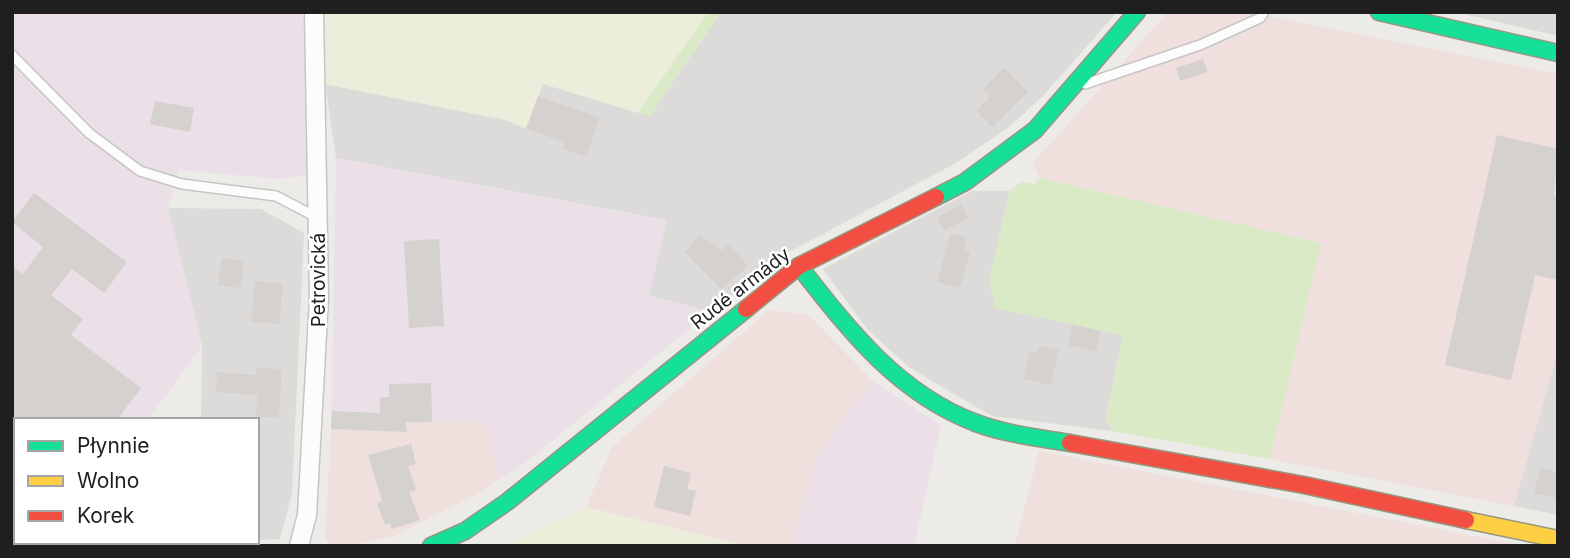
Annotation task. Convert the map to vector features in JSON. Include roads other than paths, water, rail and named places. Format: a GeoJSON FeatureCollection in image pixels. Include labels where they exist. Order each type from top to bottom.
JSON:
{"type":"FeatureCollection","features":[{"type":"Feature","properties":{"kind":"main road","name":"Rudé armády"},"geometry":{"type":"LineString","coordinates":[[430,546],[465,531],[507,502],[799,266],[965,182],[1035,130],[1137,12]]}},
{"type":"Feature","properties":{"kind":"main road"},"geometry":{"type":"LineString","coordinates":[[1379,12],[1558,53]]}},
{"type":"Feature","properties":{"kind":"main road"},"geometry":{"type":"LineString","coordinates":[[799,266],[857,340],[888,371],[932,401],[977,423],[1036,437],[1304,485],[1558,539]]}},
{"type":"Feature","properties":{"kind":"street","name":"Petrovická"},"geometry":{"type":"LineString","coordinates":[[299,546],[307,515],[319,298],[314,12]]}},
{"type":"Feature","properties":{"kind":"lane"},"geometry":{"type":"LineString","coordinates":[[1070,89],[1200,45],[1260,18],[1264,12]]}},
{"type":"Feature","properties":{"kind":"lane"},"geometry":{"type":"LineString","coordinates":[[12,55],[89,133],[140,171],[182,184],[276,196],[318,218]]}}]}
